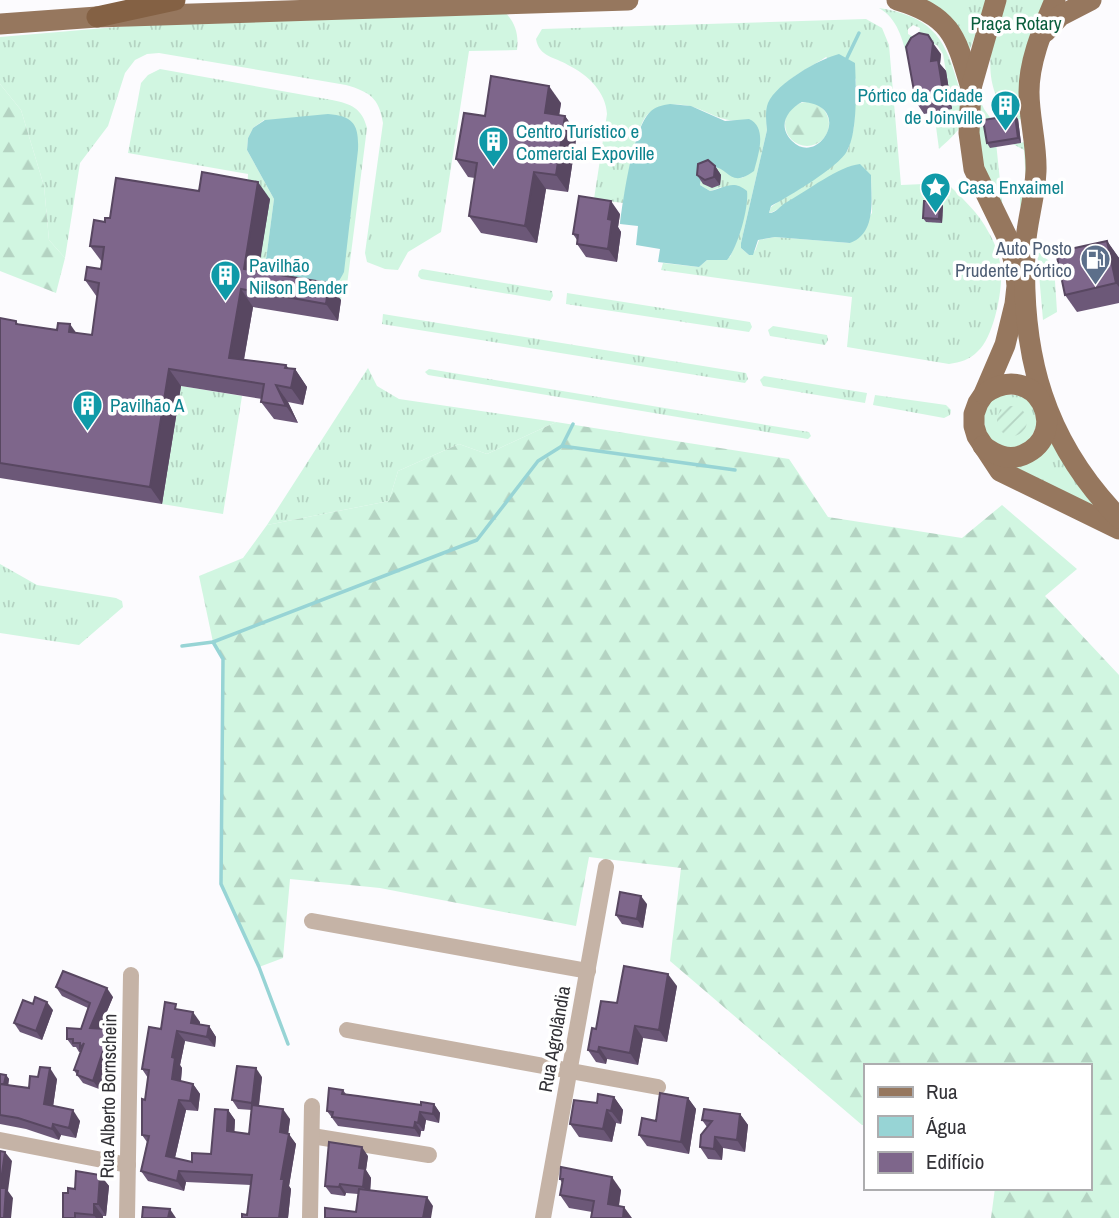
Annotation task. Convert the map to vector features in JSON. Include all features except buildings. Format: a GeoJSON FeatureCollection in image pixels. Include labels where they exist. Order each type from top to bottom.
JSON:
{"type":"FeatureCollection","features":[{"type":"Feature","properties":{"kind":"highway"},"geometry":{"type":"LineString","coordinates":[[97,18],[175,0]]}},
{"type":"Feature","properties":{"kind":"main road"},"geometry":{"type":"LineString","coordinates":[[0,24],[97,18],[628,0]]}},
{"type":"Feature","properties":{"kind":"main road"},"geometry":{"type":"LineString","coordinates":[[897,0],[928,13],[952,33],[971,88]]}},
{"type":"Feature","properties":{"kind":"main road"},"geometry":{"type":"LineString","coordinates":[[996,0],[971,88],[969,134],[972,161],[986,197],[1009,241],[1017,286],[1005,345],[978,403],[974,426],[983,446],[1000,471],[1119,529]]}},
{"type":"Feature","properties":{"kind":"main road"},"geometry":{"type":"LineString","coordinates":[[983,446],[1005,457],[1018,457],[1030,452],[1039,443],[1047,420],[1032,357],[1025,251],[1036,170],[1030,79],[1040,39],[1055,0]]}},
{"type":"Feature","properties":{"kind":"main road"},"geometry":{"type":"LineString","coordinates":[[1040,39],[1060,16],[1091,0]]}},
{"type":"Feature","properties":{"kind":"main road"},"geometry":{"type":"LineString","coordinates":[[984,394],[994,387],[1018,384],[1038,397],[1071,460],[1119,518]]}},
{"type":"Feature","properties":{"kind":"street","name":"Rua Agrolândia"},"geometry":{"type":"LineString","coordinates":[[543,1218],[606,867]]}},
{"type":"Feature","properties":{"kind":"street"},"geometry":{"type":"LineString","coordinates":[[313,921],[587,971]]}},
{"type":"Feature","properties":{"kind":"street","name":"Rua Alberto Bornschein"},"geometry":{"type":"LineString","coordinates":[[127,1218],[131,975]]}},
{"type":"Feature","properties":{"kind":"street"},"geometry":{"type":"LineString","coordinates":[[347,1030],[658,1087]]}},
{"type":"Feature","properties":{"kind":"street"},"geometry":{"type":"LineString","coordinates":[[310,1218],[312,1106]]}},
{"type":"Feature","properties":{"kind":"street"},"geometry":{"type":"LineString","coordinates":[[312,1136],[429,1155]]}},
{"type":"Feature","properties":{"kind":"street"},"geometry":{"type":"LineString","coordinates":[[0,1140],[128,1165]]}},
{"type":"Feature","properties":{"kind":"green space"},"geometry":{"type":"Polygon","coordinates":[[[916,0],[988,0],[969,52],[916,0]]]}},
{"type":"Feature","properties":{"kind":"green space","name":"Praça Rotary"},"geometry":{"type":"Polygon","coordinates":[[[1001,0],[1047,0],[1030,170],[1020,208],[1020,193],[1026,184],[1024,150],[1013,144],[1025,142],[1021,119],[1014,120],[1000,104],[991,74],[991,49],[1001,0]]]}},
{"type":"Feature","properties":{"kind":"green space"},"geometry":{"type":"Polygon","coordinates":[[[879,8],[922,22],[940,39],[952,65],[963,113],[957,131],[939,149],[934,112],[952,108],[943,54],[937,45],[925,42],[919,34],[920,28],[913,25],[908,29],[908,34],[915,38],[914,56],[908,59],[895,24],[879,8]]]}},
{"type":"Feature","properties":{"kind":"green space"},"geometry":{"type":"Polygon","coordinates":[[[503,10],[515,28],[517,50],[469,51],[441,232],[408,252],[398,270],[385,269],[367,262],[365,253],[383,123],[379,108],[372,97],[346,85],[159,53],[147,54],[135,60],[125,73],[108,126],[80,163],[65,258],[49,240],[44,186],[21,110],[0,84],[0,37],[140,25],[503,10]]]}},
{"type":"Feature","properties":{"kind":"green space"},"geometry":{"type":"Polygon","coordinates":[[[866,19],[882,28],[889,45],[901,185],[947,183],[980,219],[998,253],[1001,269],[1000,293],[996,315],[983,345],[968,359],[949,364],[847,347],[852,297],[661,270],[663,263],[699,267],[707,260],[730,257],[741,230],[721,187],[710,191],[700,185],[702,171],[717,168],[742,178],[753,171],[750,120],[726,119],[681,105],[656,108],[647,115],[639,132],[623,203],[594,199],[606,106],[589,79],[540,50],[536,39],[542,29],[866,19]],[[826,57],[783,85],[776,94],[767,116],[767,130],[741,243],[741,248],[749,255],[755,251],[759,240],[775,237],[850,243],[872,213],[871,175],[826,180],[769,213],[771,207],[848,150],[854,127],[856,79],[826,57]]]}},
{"type":"Feature","properties":{"kind":"green space"},"geometry":{"type":"Polygon","coordinates":[[[160,69],[332,100],[350,105],[359,111],[367,128],[347,285],[342,289],[341,300],[256,286],[247,195],[248,174],[128,153],[141,83],[148,75],[160,69]],[[264,120],[253,128],[248,138],[247,150],[274,199],[264,275],[313,292],[264,120]]]}},
{"type":"Feature","properties":{"kind":"green space"},"geometry":{"type":"Polygon","coordinates":[[[0,84],[21,110],[44,186],[49,240],[65,258],[56,293],[0,271],[0,84]]]}},
{"type":"Feature","properties":{"kind":"green space"},"geometry":{"type":"Polygon","coordinates":[[[977,94],[994,123],[1003,210],[978,156],[977,94]]]}},
{"type":"Feature","properties":{"kind":"green space"},"geometry":{"type":"Polygon","coordinates":[[[807,102],[816,103],[823,108],[828,115],[828,133],[823,140],[816,145],[807,146],[798,145],[791,140],[786,133],[785,124],[786,115],[791,108],[798,103],[807,102]]]}},
{"type":"Feature","properties":{"kind":"green space"},"geometry":{"type":"Polygon","coordinates":[[[1037,251],[1054,265],[1057,312],[1043,320],[1037,251]]]}},
{"type":"Feature","properties":{"kind":"green space"},"geometry":{"type":"Polygon","coordinates":[[[422,269],[552,291],[553,296],[550,301],[421,279],[418,276],[422,269]]]}},
{"type":"Feature","properties":{"kind":"green space"},"geometry":{"type":"Polygon","coordinates":[[[567,293],[750,322],[752,327],[749,332],[566,304],[567,293]]]}},
{"type":"Feature","properties":{"kind":"green space"},"geometry":{"type":"Polygon","coordinates":[[[383,314],[746,373],[748,379],[745,383],[382,324],[383,314]]]}},
{"type":"Feature","properties":{"kind":"green space"},"geometry":{"type":"Polygon","coordinates":[[[773,326],[827,335],[828,340],[825,345],[770,336],[768,330],[773,326]]]}},
{"type":"Feature","properties":{"kind":"green space"},"geometry":{"type":"Polygon","coordinates":[[[368,368],[377,386],[399,399],[556,422],[487,454],[459,444],[398,471],[389,501],[267,525],[368,368]]]}},
{"type":"Feature","properties":{"kind":"green space"},"geometry":{"type":"Polygon","coordinates":[[[429,369],[809,432],[811,436],[808,439],[428,375],[425,372],[429,369]]]}},
{"type":"Feature","properties":{"kind":"green space"},"geometry":{"type":"Polygon","coordinates":[[[764,376],[867,393],[865,403],[763,386],[760,380],[764,376]]]}},
{"type":"Feature","properties":{"kind":"green space"},"geometry":{"type":"Polygon","coordinates":[[[181,386],[242,396],[223,514],[162,504],[181,386]]]}},
{"type":"Feature","properties":{"kind":"green space"},"geometry":{"type":"Polygon","coordinates":[[[997,394],[1025,395],[1040,419],[1028,444],[1009,450],[985,436],[983,407],[997,394]]]}},
{"type":"Feature","properties":{"kind":"green space"},"geometry":{"type":"Polygon","coordinates":[[[875,395],[946,405],[951,410],[950,415],[944,418],[873,405],[875,395]]]}},
{"type":"Feature","properties":{"kind":"green space"},"geometry":{"type":"Polygon","coordinates":[[[1012,406],[1018,407],[1026,415],[1026,427],[1018,435],[1012,436],[1006,435],[998,427],[997,421],[998,415],[1006,407],[1012,406]]]}},
{"type":"Feature","properties":{"kind":"green space"},"geometry":{"type":"Polygon","coordinates":[[[556,422],[789,459],[828,517],[962,538],[1002,505],[1077,569],[1045,596],[1119,675],[1119,1218],[991,1218],[995,1190],[1091,1190],[1091,1064],[864,1064],[862,1125],[670,961],[681,868],[589,857],[576,926],[380,888],[290,879],[283,958],[259,967],[221,884],[223,659],[213,642],[199,576],[243,558],[267,525],[389,501],[398,471],[459,444],[487,454],[556,422]]]}},
{"type":"Feature","properties":{"kind":"green space"},"geometry":{"type":"Polygon","coordinates":[[[1051,437],[1105,515],[1009,465],[1051,437]]]}},
{"type":"Feature","properties":{"kind":"green space"},"geometry":{"type":"Polygon","coordinates":[[[0,564],[37,585],[116,598],[122,601],[123,607],[79,645],[0,633],[0,564]]]}},
{"type":"Feature","properties":{"kind":"water"},"geometry":{"type":"Polygon","coordinates":[[[839,54],[855,63],[856,108],[851,143],[834,165],[771,206],[769,213],[833,174],[860,164],[871,175],[869,223],[865,232],[850,243],[775,237],[758,240],[753,255],[749,255],[741,248],[741,243],[767,130],[768,103],[789,80],[810,66],[839,54]],[[802,102],[792,109],[786,119],[785,130],[792,141],[802,147],[812,147],[827,133],[827,113],[818,106],[802,102]]]}},
{"type":"Feature","properties":{"kind":"water"},"geometry":{"type":"Polygon","coordinates":[[[670,104],[691,106],[725,121],[749,119],[758,128],[760,142],[754,171],[745,177],[737,178],[717,168],[702,171],[700,185],[710,191],[733,185],[747,191],[742,227],[727,260],[707,260],[699,267],[658,262],[660,249],[636,245],[638,226],[620,224],[630,165],[644,120],[654,109],[670,104]]]}},
{"type":"Feature","properties":{"kind":"water"},"geometry":{"type":"Polygon","coordinates":[[[328,114],[344,117],[353,123],[358,150],[344,272],[329,290],[320,291],[264,275],[274,199],[247,150],[248,138],[253,128],[265,120],[328,114]]]}},
{"type":"Feature","properties":{"kind":"waterway"},"geometry":{"type":"LineString","coordinates":[[847,58],[859,33]]}},
{"type":"Feature","properties":{"kind":"waterway"},"geometry":{"type":"LineString","coordinates":[[182,646],[213,642],[477,540],[538,461],[562,446],[573,424]]}},
{"type":"Feature","properties":{"kind":"waterway"},"geometry":{"type":"LineString","coordinates":[[562,446],[735,470]]}},
{"type":"Feature","properties":{"kind":"waterway"},"geometry":{"type":"LineString","coordinates":[[213,642],[223,659],[221,884],[259,967],[288,1044]]}},
{"type":"Feature","properties":{"kind":"place","name":"Pórtico da Cidade de Joinville"},"geometry":{"type":"Point","coordinates":[1006,133]}},
{"type":"Feature","properties":{"kind":"place","name":"Centro Turístico e Comercial Expoville"},"geometry":{"type":"Point","coordinates":[493,169]}},
{"type":"Feature","properties":{"kind":"place","name":"Casa Enxaimel"},"geometry":{"type":"Point","coordinates":[935,214]}},
{"type":"Feature","properties":{"kind":"place","name":"Auto Posto Prudente Pórtico"},"geometry":{"type":"Point","coordinates":[1095,286]}},
{"type":"Feature","properties":{"kind":"place","name":"Pavilhão Nilson Bender"},"geometry":{"type":"Point","coordinates":[226,303]}},
{"type":"Feature","properties":{"kind":"place","name":"Pavilhão A"},"geometry":{"type":"Point","coordinates":[87,432]}}]}
